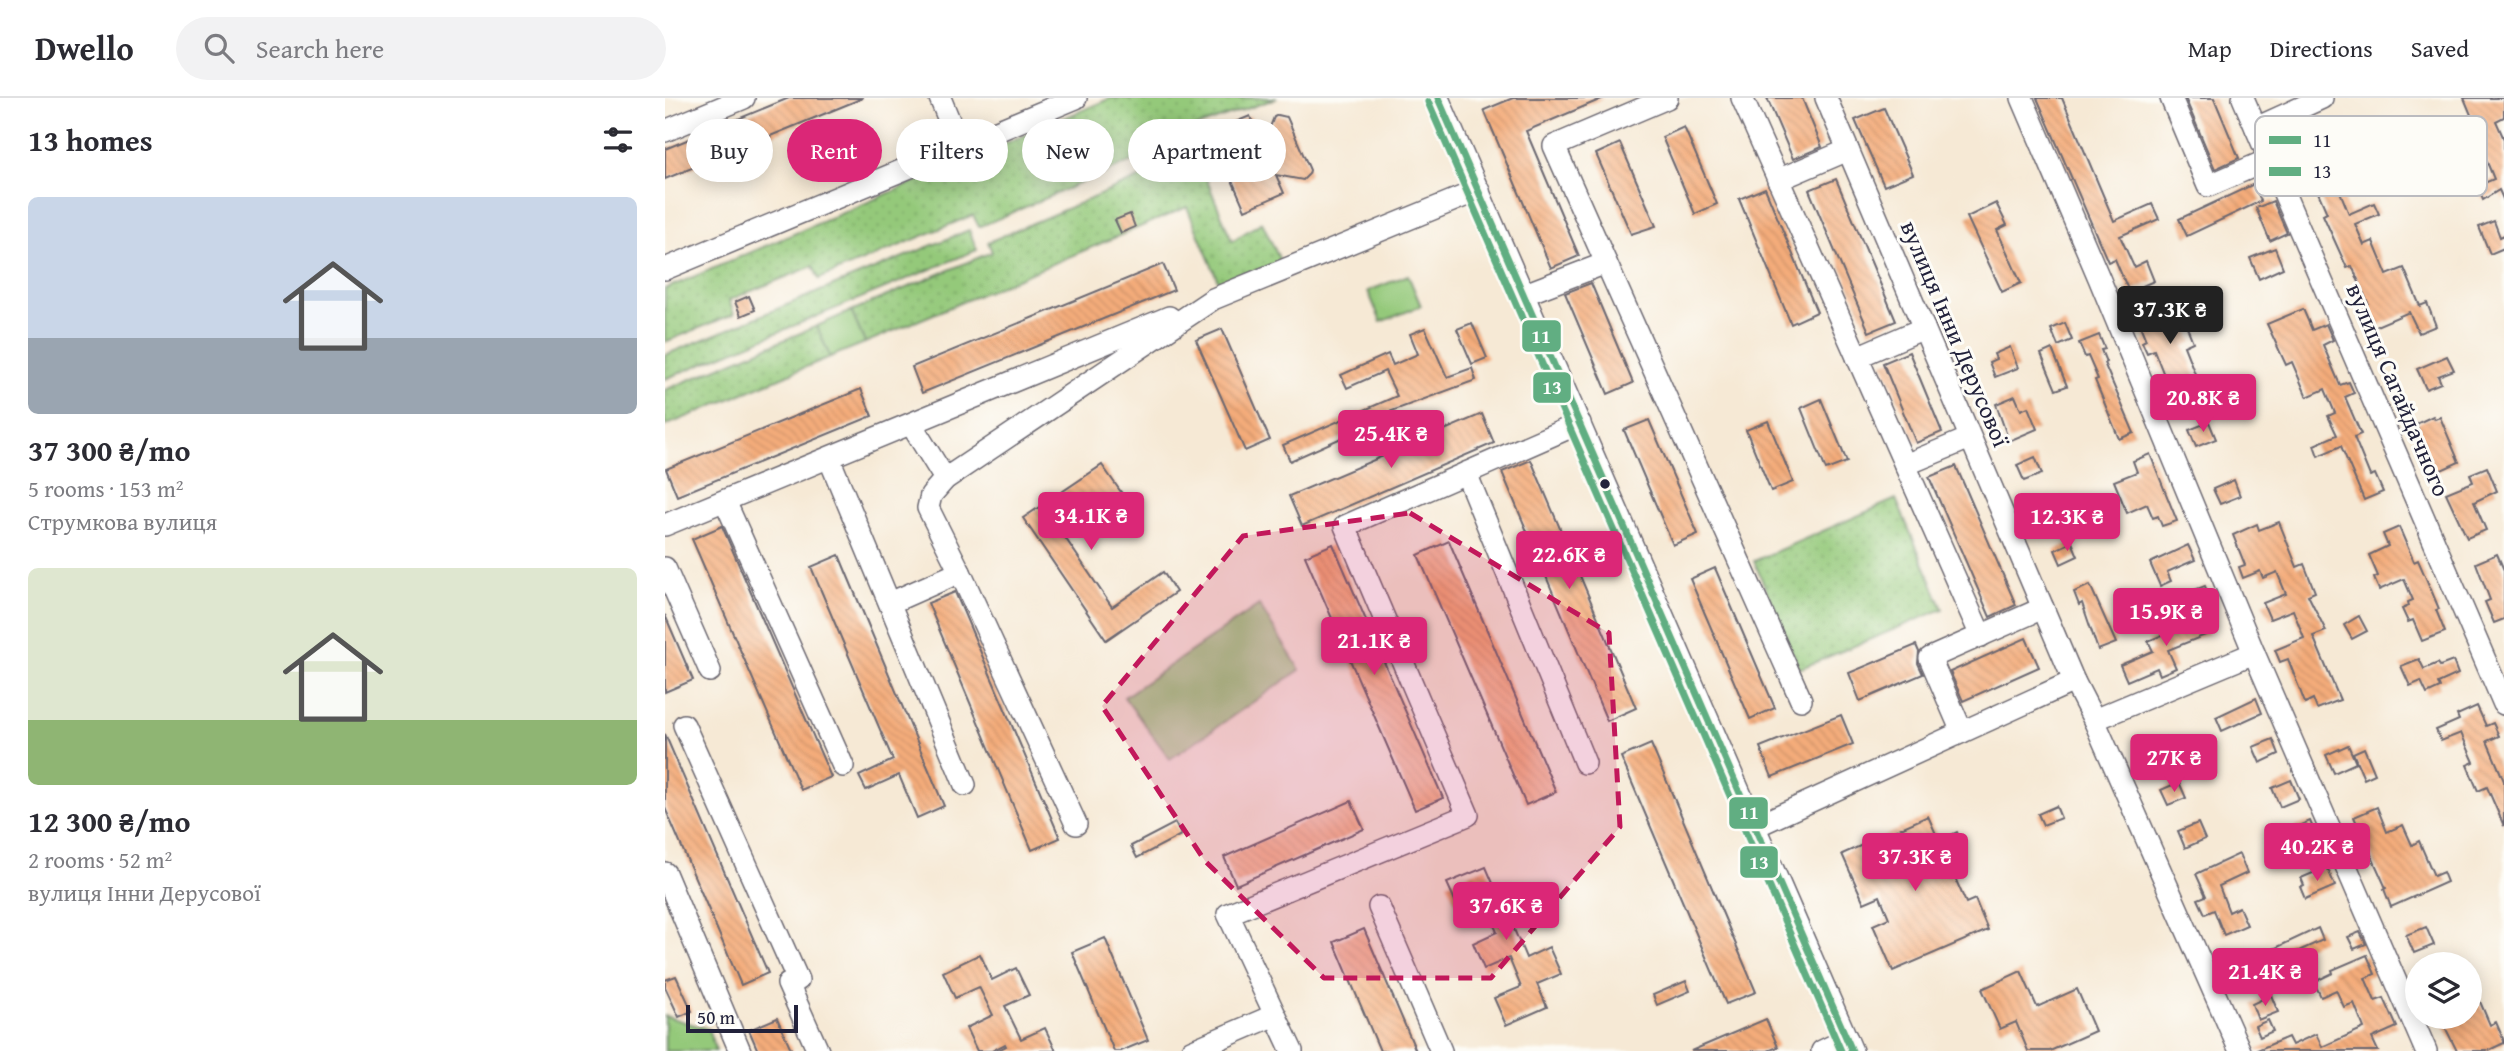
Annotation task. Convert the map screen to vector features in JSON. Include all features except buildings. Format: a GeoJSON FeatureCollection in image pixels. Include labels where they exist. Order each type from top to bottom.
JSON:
{"type":"FeatureCollection","features":[{"type":"Feature","properties":{"kind":"street"},"geometry":{"type":"LineString","coordinates":[[665,131],[744,98]]}},
{"type":"Feature","properties":{"kind":"street"},"geometry":{"type":"LineString","coordinates":[[940,98],[949,119]]}},
{"type":"Feature","properties":{"kind":"street"},"geometry":{"type":"LineString","coordinates":[[1008,127],[1076,98]]}},
{"type":"Feature","properties":{"kind":"street"},"geometry":{"type":"LineString","coordinates":[[1438,98],[1849,1045],[1822,1051]]}},
{"type":"Feature","properties":{"kind":"street"},"geometry":{"type":"LineString","coordinates":[[1667,98],[1554,146],[1801,700]]}},
{"type":"Feature","properties":{"kind":"street"},"geometry":{"type":"LineString","coordinates":[[1742,98],[1981,636]]}},
{"type":"Feature","properties":{"kind":"street","name":"вулиця Інни Дерусової"},"geometry":{"type":"LineString","coordinates":[[1825,98],[2074,681],[2094,720],[2241,1051]]}},
{"type":"Feature","properties":{"kind":"street"},"geometry":{"type":"LineString","coordinates":[[2022,98],[2426,1051]]}},
{"type":"Feature","properties":{"kind":"street"},"geometry":{"type":"LineString","coordinates":[[2171,98],[2208,186],[2255,166]]}},
{"type":"Feature","properties":{"kind":"street","name":"вулиця Сагайдачного"},"geometry":{"type":"LineString","coordinates":[[2243,98],[2255,126]]}},
{"type":"Feature","properties":{"kind":"street"},"geometry":{"type":"LineString","coordinates":[[2282,116],[2322,98]]}},
{"type":"Feature","properties":{"kind":"street"},"geometry":{"type":"LineString","coordinates":[[1778,180],[1848,150]]}},
{"type":"Feature","properties":{"kind":"street"},"geometry":{"type":"LineString","coordinates":[[665,269],[896,173]]}},
{"type":"Feature","properties":{"kind":"street"},"geometry":{"type":"LineString","coordinates":[[665,525],[1479,190]]}},
{"type":"Feature","properties":{"kind":"street","name":"вулиця Сагайдачного"},"geometry":{"type":"LineString","coordinates":[[2286,196],[2504,704]]}},
{"type":"Feature","properties":{"kind":"street"},"geometry":{"type":"LineString","coordinates":[[1525,294],[1606,263]]}},
{"type":"Feature","properties":{"kind":"street"},"geometry":{"type":"LineString","coordinates":[[1076,824],[928,508],[931,495],[946,479],[1213,299]]}},
{"type":"Feature","properties":{"kind":"street"},"geometry":{"type":"LineString","coordinates":[[1857,357],[1924,328]]}},
{"type":"Feature","properties":{"kind":"street"},"geometry":{"type":"LineString","coordinates":[[1292,1051],[1228,914],[1468,815],[1345,526],[1580,423]]}},
{"type":"Feature","properties":{"kind":"street"},"geometry":{"type":"LineString","coordinates":[[911,424],[946,479]]}},
{"type":"Feature","properties":{"kind":"street"},"geometry":{"type":"LineString","coordinates":[[1905,465],[1970,438]]}},
{"type":"Feature","properties":{"kind":"street"},"geometry":{"type":"LineString","coordinates":[[829,458],[965,785]]}},
{"type":"Feature","properties":{"kind":"street"},"geometry":{"type":"LineString","coordinates":[[1467,473],[1585,763]]}},
{"type":"Feature","properties":{"kind":"street"},"geometry":{"type":"LineString","coordinates":[[725,501],[843,766]]}},
{"type":"Feature","properties":{"kind":"street"},"geometry":{"type":"LineString","coordinates":[[665,568],[710,671]]}},
{"type":"Feature","properties":{"kind":"street"},"geometry":{"type":"LineString","coordinates":[[890,603],[960,572]]}},
{"type":"Feature","properties":{"kind":"street"},"geometry":{"type":"LineString","coordinates":[[1962,732],[1930,658],[2043,608]]}},
{"type":"Feature","properties":{"kind":"street"},"geometry":{"type":"LineString","coordinates":[[2094,720],[2255,653]]}},
{"type":"Feature","properties":{"kind":"street"},"geometry":{"type":"LineString","coordinates":[[1753,827],[2074,681]]}},
{"type":"Feature","properties":{"kind":"street"},"geometry":{"type":"LineString","coordinates":[[684,725],[798,980],[788,984],[818,1051]]}},
{"type":"Feature","properties":{"kind":"street"},"geometry":{"type":"LineString","coordinates":[[665,873],[740,1051]]}},
{"type":"Feature","properties":{"kind":"street"},"geometry":{"type":"LineString","coordinates":[[1378,906],[1441,1051]]}},
{"type":"Feature","properties":{"kind":"street"},"geometry":{"type":"LineString","coordinates":[[1191,1051],[1275,1015]]}},
{"type":"Feature","properties":{"kind":"highlighted area"},"geometry":{"type":"Polygon","coordinates":[[[1410,513],[1609,633],[1620,827],[1491,978],[1324,978],[1205,861],[1102,706],[1243,536],[1410,513]]]}},
{"type":"Feature","properties":{"kind":"green space"},"geometry":{"type":"Polygon","coordinates":[[[1111,98],[1277,98],[1218,119],[1128,119],[1128,163],[1114,169],[1114,119],[1062,119],[1111,98]]]}},
{"type":"Feature","properties":{"kind":"green space"},"geometry":{"type":"Polygon","coordinates":[[[1022,136],[1022,182],[1084,182],[979,227],[973,215],[819,279],[813,266],[729,300],[734,314],[665,342],[665,289],[915,182],[1008,182],[1008,142],[1022,136]]]}},
{"type":"Feature","properties":{"kind":"green space"},"geometry":{"type":"Polygon","coordinates":[[[1130,182],[1208,182],[1232,241],[1262,222],[1284,269],[1224,295],[1187,207],[865,343],[851,311],[992,252],[988,242],[1130,182]]]}},
{"type":"Feature","properties":{"kind":"green space"},"geometry":{"type":"Polygon","coordinates":[[[969,230],[977,250],[665,379],[665,355],[969,230]]]}},
{"type":"Feature","properties":{"kind":"green space"},"geometry":{"type":"Polygon","coordinates":[[[1408,275],[1421,306],[1381,322],[1368,291],[1408,275]]]}},
{"type":"Feature","properties":{"kind":"green space"},"geometry":{"type":"Polygon","coordinates":[[[851,311],[865,343],[830,357],[817,326],[851,311]]]}},
{"type":"Feature","properties":{"kind":"green space"},"geometry":{"type":"Polygon","coordinates":[[[817,326],[830,357],[665,426],[665,390],[817,326]]]}},
{"type":"Feature","properties":{"kind":"green space"},"geometry":{"type":"Polygon","coordinates":[[[1896,499],[1943,609],[1799,669],[1754,561],[1896,499]]]}},
{"type":"Feature","properties":{"kind":"green space"},"geometry":{"type":"Polygon","coordinates":[[[1259,605],[1300,670],[1170,759],[1124,697],[1259,605]]]}},
{"type":"Feature","properties":{"kind":"green space"},"geometry":{"type":"Polygon","coordinates":[[[665,1016],[708,1029],[716,1051],[665,1051],[665,1016]]]}},
{"type":"Feature","properties":{"kind":"transit line","name":"11"},"geometry":{"type":"LineString","coordinates":[[1438,98],[1852,1051]]}},
{"type":"Feature","properties":{"kind":"transit line","name":"13"},"geometry":{"type":"LineString","coordinates":[[1428,102],[1841,1051]]}}]}
